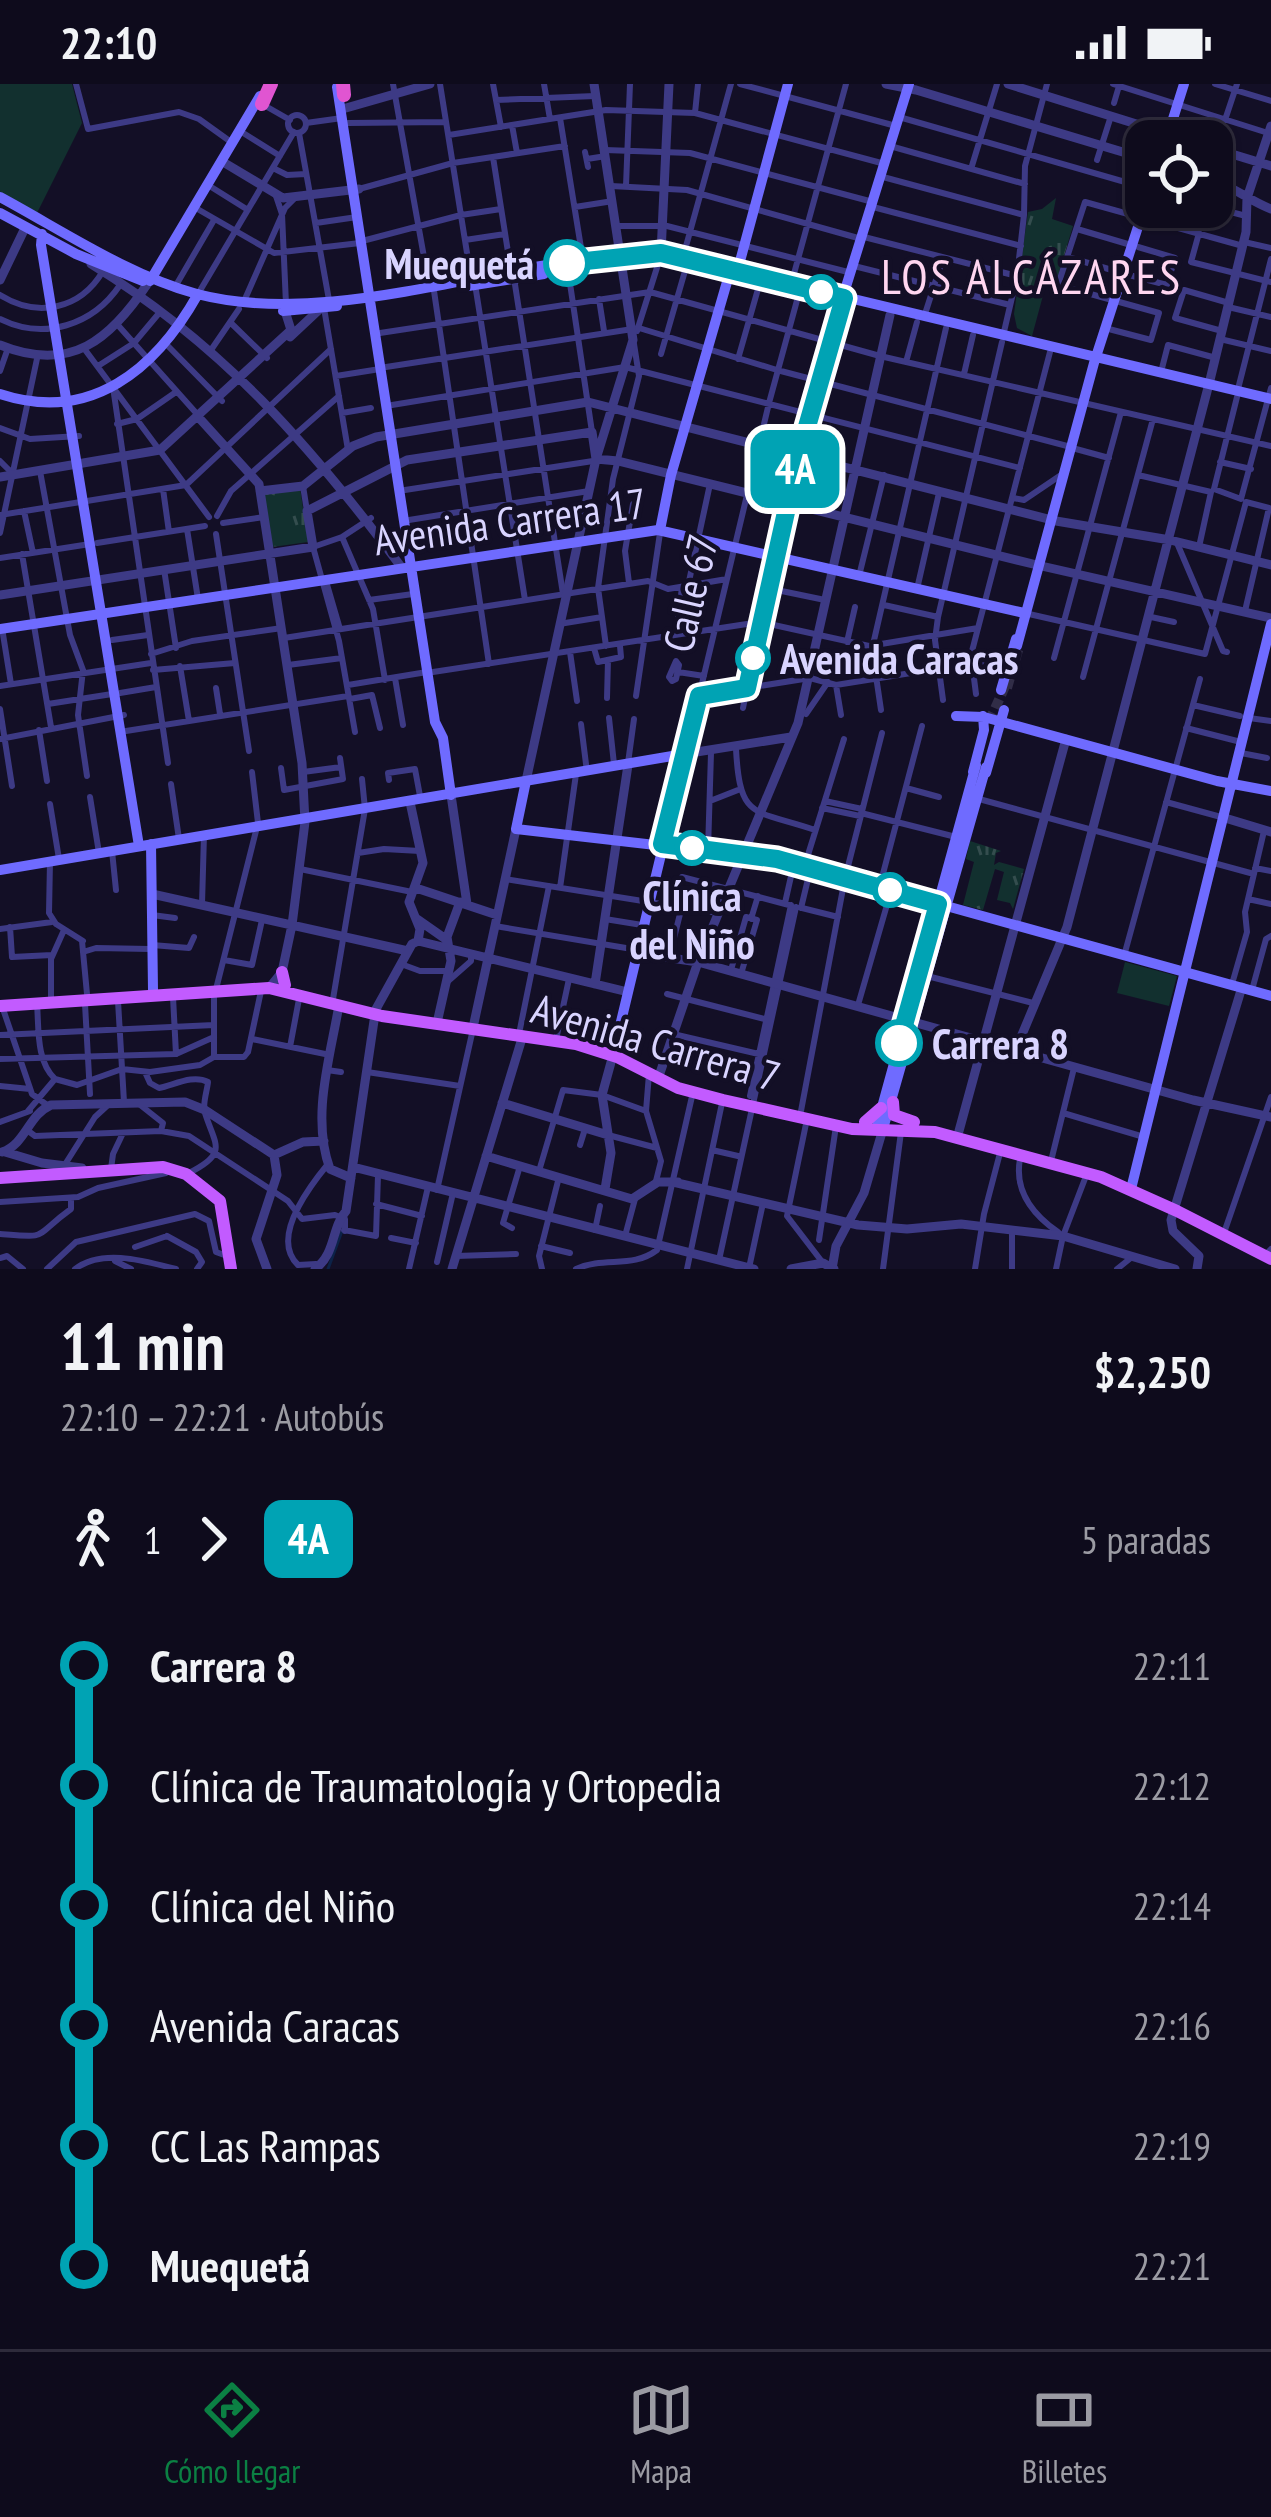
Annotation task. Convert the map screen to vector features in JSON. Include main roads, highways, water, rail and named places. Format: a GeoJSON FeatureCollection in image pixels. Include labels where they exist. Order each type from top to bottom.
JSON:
{"type":"FeatureCollection","features":[{"type":"Feature","properties":{"kind":"main road"},"geometry":{"type":"LineString","coordinates":[[1176,120],[1186,84]]}},
{"type":"Feature","properties":{"kind":"main road"},"geometry":{"type":"LineString","coordinates":[[774,556],[818,380],[908,86]]}},
{"type":"Feature","properties":{"kind":"main road"},"geometry":{"type":"LineString","coordinates":[[660,530],[685,426],[718,311],[744,244],[786,90]]}},
{"type":"Feature","properties":{"kind":"main road"},"geometry":{"type":"LineString","coordinates":[[147,285],[263,93]]}},
{"type":"Feature","properties":{"kind":"main road"},"geometry":{"type":"LineString","coordinates":[[343,99],[398,465],[403,552],[422,616],[451,794]]}},
{"type":"Feature","properties":{"kind":"main road"},"geometry":{"type":"LineString","coordinates":[[356,189],[363,242]]}},
{"type":"Feature","properties":{"kind":"main road"},"geometry":{"type":"LineString","coordinates":[[0,197],[147,285],[175,287],[196,297]]}},
{"type":"Feature","properties":{"kind":"main road"},"geometry":{"type":"LineString","coordinates":[[0,213],[147,285],[241,306],[325,306],[583,260],[660,255],[1270,399]]}},
{"type":"Feature","properties":{"kind":"main road"},"geometry":{"type":"LineString","coordinates":[[49,224],[44,237],[54,307],[145,845]]}},
{"type":"Feature","properties":{"kind":"main road"},"geometry":{"type":"LineString","coordinates":[[1027,613],[1007,689],[1098,361],[1141,228]]}},
{"type":"Feature","properties":{"kind":"main road"},"geometry":{"type":"LineString","coordinates":[[512,275],[622,259]]}},
{"type":"Feature","properties":{"kind":"main road"},"geometry":{"type":"LineString","coordinates":[[734,274],[795,289]]}},
{"type":"Feature","properties":{"kind":"main road"},"geometry":{"type":"LineString","coordinates":[[0,394],[28,401],[70,400],[112,386],[166,344],[196,297]]}},
{"type":"Feature","properties":{"kind":"main road"},"geometry":{"type":"LineString","coordinates":[[371,297],[393,433]]}},
{"type":"Feature","properties":{"kind":"main road"},"geometry":{"type":"LineString","coordinates":[[843,301],[1098,361]]}},
{"type":"Feature","properties":{"kind":"main road"},"geometry":{"type":"LineString","coordinates":[[1142,371],[1209,387]]}},
{"type":"Feature","properties":{"kind":"main road"},"geometry":{"type":"LineString","coordinates":[[1053,520],[1073,448]]}},
{"type":"Feature","properties":{"kind":"main road"},"geometry":{"type":"LineString","coordinates":[[398,465],[410,520],[409,567],[422,616]]}},
{"type":"Feature","properties":{"kind":"main road","name":"Avenida Carrera 17"},"geometry":{"type":"LineString","coordinates":[[1,628],[660,530],[1027,613]]}},
{"type":"Feature","properties":{"kind":"main road","name":"Calle 67"},"geometry":{"type":"LineString","coordinates":[[613,1052],[699,696],[747,688],[774,556]]}},
{"type":"Feature","properties":{"kind":"main road"},"geometry":{"type":"LineString","coordinates":[[105,613],[114,668]]}},
{"type":"Feature","properties":{"kind":"main road"},"geometry":{"type":"LineString","coordinates":[[1131,1186],[1271,621]]}},
{"type":"Feature","properties":{"kind":"main road"},"geometry":{"type":"LineString","coordinates":[[122,715],[152,894],[153,990]]}},
{"type":"Feature","properties":{"kind":"main road"},"geometry":{"type":"LineString","coordinates":[[943,905],[956,837],[1002,715]]}},
{"type":"Feature","properties":{"kind":"main road"},"geometry":{"type":"LineString","coordinates":[[956,716],[1002,715],[1066,739],[1271,791]]}},
{"type":"Feature","properties":{"kind":"main road"},"geometry":{"type":"LineString","coordinates":[[973,797],[982,716]]}},
{"type":"Feature","properties":{"kind":"main road"},"geometry":{"type":"LineString","coordinates":[[0,869],[684,754]]}},
{"type":"Feature","properties":{"kind":"main road"},"geometry":{"type":"LineString","coordinates":[[884,1125],[981,766]]}},
{"type":"Feature","properties":{"kind":"main road"},"geometry":{"type":"LineString","coordinates":[[526,782],[516,829],[801,865],[1271,996]]}},
{"type":"Feature","properties":{"kind":"main road","name":"Avenida Carrera 7"},"geometry":{"type":"LineString","coordinates":[[86,997],[274,983],[376,1012],[557,1036],[613,1052],[693,1092],[751,1103]]}},
{"type":"Feature","properties":{"kind":"main road","name":"Avenida Carrera 7"},"geometry":{"type":"LineString","coordinates":[[274,983],[300,995],[336,1002]]}},
{"type":"Feature","properties":{"kind":"main road","name":"Avenida Carrera 7"},"geometry":{"type":"LineString","coordinates":[[1,1004],[217,988]]}},
{"type":"Feature","properties":{"kind":"main road","name":"Avenida Carrera 7"},"geometry":{"type":"LineString","coordinates":[[521,1032],[613,1052]]}},
{"type":"Feature","properties":{"kind":"main road","name":"Avenida Carrera 7"},"geometry":{"type":"LineString","coordinates":[[654,1074],[804,1115],[940,1133],[1131,1186]]}},
{"type":"Feature","properties":{"kind":"main road","name":"Avenida Carrera 7"},"geometry":{"type":"LineString","coordinates":[[804,1115],[836,1126],[959,1131],[1052,1157],[1131,1186],[1271,1252]]}},
{"type":"Feature","properties":{"kind":"main road"},"geometry":{"type":"LineString","coordinates":[[0,1181],[159,1167],[186,1174],[222,1204],[225,1259]]}},
{"type":"Feature","properties":{"kind":"main road"},"geometry":{"type":"LineString","coordinates":[[0,1181],[166,1173],[204,1188]]}},
{"type":"Feature","properties":{"kind":"main road","name":"Avenida Carrera 7"},"geometry":{"type":"LineString","coordinates":[[1176,1208],[1271,1252]]}},
{"type":"Feature","properties":{"kind":"waterway"},"geometry":{"type":"LineString","coordinates":[[328,1269],[342,1231]]}},
{"type":"Feature","properties":{"kind":"tunnel"},"geometry":{"type":"LineString","coordinates":[[1007,688],[1019,647]]}},
{"type":"Feature","properties":{"kind":"tunnel"},"geometry":{"type":"LineString","coordinates":[[989,722],[1006,684]]}},
{"type":"Feature","properties":{"kind":"place","name":"Muequetá"},"geometry":{"type":"Point","coordinates":[567,263]}},
{"type":"Feature","properties":{"kind":"place","name":"Avenida Caracas"},"geometry":{"type":"Point","coordinates":[753,658]}},
{"type":"Feature","properties":{"kind":"place","name":"Clínica del Niño"},"geometry":{"type":"Point","coordinates":[692,848]}},
{"type":"Feature","properties":{"kind":"place","name":"Carrera 8"},"geometry":{"type":"Point","coordinates":[899,1043]}},
{"type":"Feature","properties":{"kind":"district","name":"LOS ALCÁZARES"},"geometry":{"type":"Point","coordinates":[1032,276]}}]}
